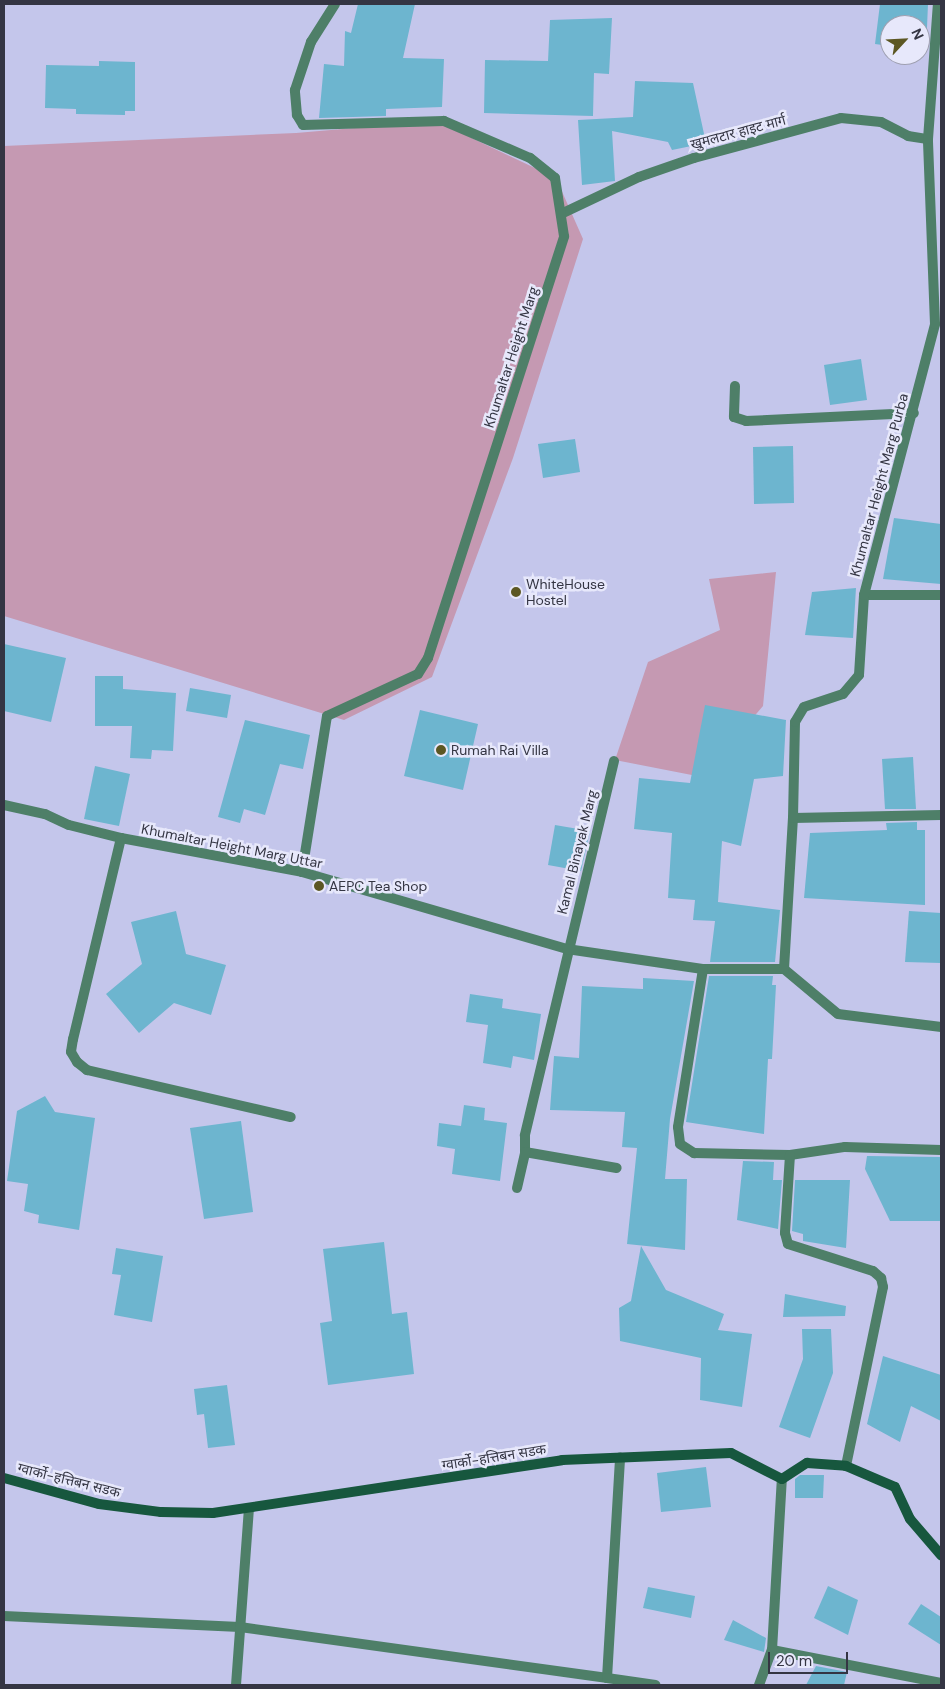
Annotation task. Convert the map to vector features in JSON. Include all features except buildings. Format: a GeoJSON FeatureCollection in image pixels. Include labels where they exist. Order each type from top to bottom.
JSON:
{"type":"FeatureCollection","features":[{"type":"Feature","properties":{"kind":"main road","name":"ग्वार्को-हत्तिबन सडक"},"geometry":{"type":"LineString","coordinates":[[4,1478],[99,1504],[161,1512],[213,1514],[562,1460],[731,1453],[782,1479]]}},
{"type":"Feature","properties":{"kind":"main road"},"geometry":{"type":"LineString","coordinates":[[782,1479],[807,1463],[846,1466],[895,1487],[910,1519],[941,1555]]}},
{"type":"Feature","properties":{"kind":"street","name":"Khumaltar Height Marg"},"geometry":{"type":"LineString","coordinates":[[302,872],[327,716],[418,674],[428,658],[564,236],[562,213],[555,178],[530,158],[444,121],[303,125],[297,116],[295,90],[310,42],[335,4]]}},
{"type":"Feature","properties":{"kind":"street","name":"Khumaltar Height Marg Purba"},"geometry":{"type":"LineString","coordinates":[[784,970],[793,818],[795,722],[804,707],[843,694],[859,675],[864,595],[881,522],[914,413],[935,324],[937,215],[927,180],[932,60],[940,17],[938,4]]}},
{"type":"Feature","properties":{"kind":"street","name":"खुमलटार हाइट मार्ग"},"geometry":{"type":"LineString","coordinates":[[562,213],[639,177],[694,158],[841,118],[881,122],[908,136],[928,139]]}},
{"type":"Feature","properties":{"kind":"street"},"geometry":{"type":"LineString","coordinates":[[735,386],[734,417],[746,421],[914,413]]}},
{"type":"Feature","properties":{"kind":"street"},"geometry":{"type":"LineString","coordinates":[[864,595],[941,596]]}},
{"type":"Feature","properties":{"kind":"street","name":"Kamal Binayak Marg"},"geometry":{"type":"LineString","coordinates":[[517,1188],[525,1152],[524,1136],[567,949],[614,761]]}},
{"type":"Feature","properties":{"kind":"street","name":"Khumaltar Height Marg Uttar"},"geometry":{"type":"LineString","coordinates":[[4,805],[45,814],[69,825],[121,838],[302,872],[567,949],[703,969],[784,970]]}},
{"type":"Feature","properties":{"kind":"street"},"geometry":{"type":"LineString","coordinates":[[793,818],[941,815]]}},
{"type":"Feature","properties":{"kind":"street"},"geometry":{"type":"LineString","coordinates":[[121,838],[74,1039],[72,1052],[77,1062],[87,1070],[291,1117]]}},
{"type":"Feature","properties":{"kind":"street"},"geometry":{"type":"LineString","coordinates":[[703,969],[678,1127],[680,1144],[694,1153],[790,1155],[845,1147],[941,1150]]}},
{"type":"Feature","properties":{"kind":"street"},"geometry":{"type":"LineString","coordinates":[[784,970],[838,1014],[941,1027]]}},
{"type":"Feature","properties":{"kind":"street"},"geometry":{"type":"LineString","coordinates":[[525,1152],[617,1168]]}},
{"type":"Feature","properties":{"kind":"street"},"geometry":{"type":"LineString","coordinates":[[790,1155],[785,1234],[788,1244],[872,1271],[881,1278],[883,1288],[846,1466]]}},
{"type":"Feature","properties":{"kind":"street"},"geometry":{"type":"LineString","coordinates":[[606,1678],[620,1457]]}},
{"type":"Feature","properties":{"kind":"street"},"geometry":{"type":"LineString","coordinates":[[760,1685],[772,1650],[782,1479]]}},
{"type":"Feature","properties":{"kind":"street"},"geometry":{"type":"LineString","coordinates":[[236,1685],[249,1508]]}},
{"type":"Feature","properties":{"kind":"street"},"geometry":{"type":"LineString","coordinates":[[4,1616],[240,1627],[656,1685]]}},
{"type":"Feature","properties":{"kind":"street"},"geometry":{"type":"LineString","coordinates":[[772,1650],[941,1683]]}},
{"type":"Feature","properties":{"kind":"shaded area"},"geometry":{"type":"Polygon","coordinates":[[[436,121],[556,178],[583,239],[513,458],[432,677],[344,720],[4,616],[4,146],[296,133],[436,121]]]}},
{"type":"Feature","properties":{"kind":"shaded area"},"geometry":{"type":"Polygon","coordinates":[[[776,572],[763,706],[702,777],[615,760],[648,662],[720,630],[709,579],[776,572]]]}},
{"type":"Feature","properties":{"kind":"place","name":"WhiteHouse Hostel"},"geometry":{"type":"Point","coordinates":[516,592]}},
{"type":"Feature","properties":{"kind":"place","name":"Rumah Rai Villa"},"geometry":{"type":"Point","coordinates":[441,750]}},
{"type":"Feature","properties":{"kind":"place","name":"AEPC Tea Shop"},"geometry":{"type":"Point","coordinates":[319,886]}}]}
